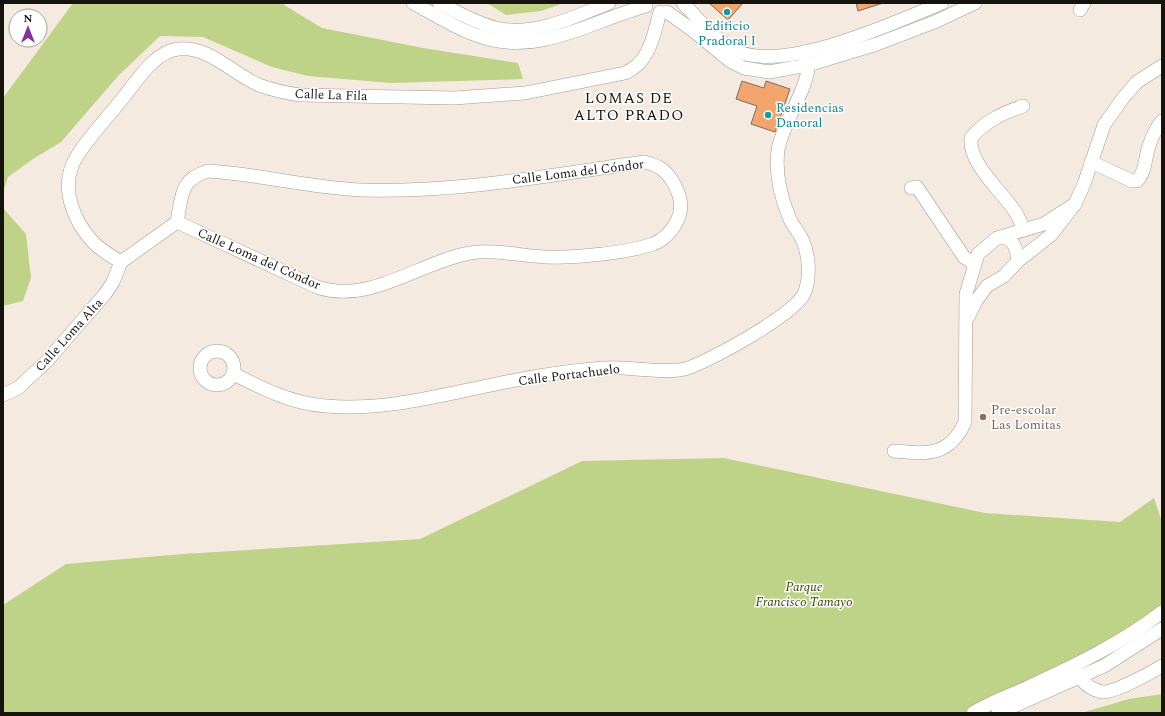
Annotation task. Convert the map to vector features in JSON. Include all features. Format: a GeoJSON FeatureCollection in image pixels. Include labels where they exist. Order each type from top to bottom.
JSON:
{"type":"FeatureCollection","features":[{"type":"Feature","properties":{"kind":"street"},"geometry":{"type":"LineString","coordinates":[[413,3],[483,38],[502,42],[526,43],[559,36],[646,4],[663,12],[691,29],[730,61],[744,68],[769,72],[808,65],[877,44],[937,21],[975,3]]}},
{"type":"Feature","properties":{"kind":"street"},"geometry":{"type":"LineString","coordinates":[[439,3],[487,25],[520,31],[547,25],[609,3]]}},
{"type":"Feature","properties":{"kind":"street"},"geometry":{"type":"LineString","coordinates":[[663,12],[678,3]]}},
{"type":"Feature","properties":{"kind":"street"},"geometry":{"type":"LineString","coordinates":[[683,3],[702,22],[735,50],[756,56],[769,57],[804,52],[858,36],[942,3]]}},
{"type":"Feature","properties":{"kind":"street","name":"Calle La Fila"},"geometry":{"type":"LineString","coordinates":[[121,262],[97,245],[82,228],[68,195],[72,165],[98,129],[144,72],[160,55],[168,51],[176,49],[193,49],[258,84],[279,91],[300,95],[454,98],[525,93],[625,73],[634,69],[647,55],[663,12]]}},
{"type":"Feature","properties":{"kind":"street"},"geometry":{"type":"LineString","coordinates":[[804,52],[808,65]]}},
{"type":"Feature","properties":{"kind":"street","name":"Calle Portachuelo"},"geometry":{"type":"LineString","coordinates":[[234,374],[261,388],[289,399],[324,406],[371,407],[438,398],[492,385],[604,368],[681,370],[695,366],[716,355],[745,339],[794,306],[803,296],[806,287],[807,252],[784,202],[779,188],[777,173],[778,149],[783,131],[804,83],[808,65]]}},
{"type":"Feature","properties":{"kind":"street"},"geometry":{"type":"LineString","coordinates":[[966,325],[976,300],[987,286],[1004,276],[1018,261],[1051,235],[1075,204],[1084,184],[1104,125],[1123,98],[1138,82],[1162,66]]}},
{"type":"Feature","properties":{"kind":"street"},"geometry":{"type":"LineString","coordinates":[[1023,106],[1001,114],[987,123],[971,138],[970,145],[975,159],[1016,213],[1024,230]]}},
{"type":"Feature","properties":{"kind":"street"},"geometry":{"type":"LineString","coordinates":[[1091,162],[1132,181],[1137,181],[1142,176],[1149,146],[1157,127],[1162,121]]}},
{"type":"Feature","properties":{"kind":"street","name":"Calle Loma del Cóndor"},"geometry":{"type":"LineString","coordinates":[[644,162],[656,164],[670,176],[679,195],[681,206],[679,217],[674,227],[665,236],[654,243],[640,247],[568,257],[544,257],[504,252],[470,253],[405,275],[381,285],[362,290],[340,292],[317,287],[177,222],[184,190],[189,180],[198,174],[208,171],[335,188],[387,190],[487,184],[644,162]]}},
{"type":"Feature","properties":{"kind":"street"},"geometry":{"type":"LineString","coordinates":[[911,188],[917,187],[964,257],[974,264],[976,281],[987,286]]}},
{"type":"Feature","properties":{"kind":"street"},"geometry":{"type":"LineString","coordinates":[[894,451],[917,454],[935,452],[952,443],[960,433],[965,422],[966,294],[974,264],[983,249],[1001,237],[1044,224],[1075,204]]}},
{"type":"Feature","properties":{"kind":"street"},"geometry":{"type":"LineString","coordinates":[[121,262],[177,222]]}},
{"type":"Feature","properties":{"kind":"street"},"geometry":{"type":"LineString","coordinates":[[1001,237],[1010,239],[1013,243],[1018,261]]}},
{"type":"Feature","properties":{"kind":"street","name":"Calle Loma Alta"},"geometry":{"type":"LineString","coordinates":[[3,395],[18,388],[47,362],[105,294],[121,262]]}},
{"type":"Feature","properties":{"kind":"street"},"geometry":{"type":"LineString","coordinates":[[973,713],[986,704],[1027,688],[1072,667],[1125,638],[1162,612]]}},
{"type":"Feature","properties":{"kind":"street"},"geometry":{"type":"LineString","coordinates":[[998,713],[1079,678],[1116,659],[1162,629]]}},
{"type":"Feature","properties":{"kind":"street"},"geometry":{"type":"LineString","coordinates":[[1072,667],[1079,678],[1093,689],[1103,692],[1144,676],[1162,666]]}},
{"type":"Feature","properties":{"kind":"green space"},"geometry":{"type":"Polygon","coordinates":[[[73,3],[281,3],[322,28],[423,48],[518,63],[523,79],[391,83],[308,76],[272,67],[203,37],[160,36],[118,76],[61,142],[33,159],[8,177],[3,192],[3,98],[40,48],[48,48],[48,37],[73,3]]]}},
{"type":"Feature","properties":{"kind":"green space"},"geometry":{"type":"Polygon","coordinates":[[[487,3],[564,3],[541,11],[506,15],[487,3]]]}},
{"type":"Feature","properties":{"kind":"green space"},"geometry":{"type":"Polygon","coordinates":[[[3,208],[26,234],[31,278],[23,301],[3,306],[3,208]]]}},
{"type":"Feature","properties":{"kind":"green space","name":"Parque Francisco Tamayo"},"geometry":{"type":"Polygon","coordinates":[[[724,458],[985,513],[1120,522],[1154,498],[1162,522],[1162,613],[970,713],[3,713],[3,605],[66,564],[183,554],[420,539],[582,461],[724,458]]]}},
{"type":"Feature","properties":{"kind":"green space"},"geometry":{"type":"Polygon","coordinates":[[[1162,694],[1162,713],[1081,713],[1129,699],[1162,694]]]}},
{"type":"Feature","properties":{"kind":"building","name":"Edificio Pradoral I"},"geometry":{"type":"Polygon","coordinates":[[[709,3],[743,3],[728,20],[709,3]]]}},
{"type":"Feature","properties":{"kind":"building"},"geometry":{"type":"Polygon","coordinates":[[[856,3],[883,3],[858,11],[856,3]]]}},
{"type":"Feature","properties":{"kind":"building","name":"Residencias Danoral"},"geometry":{"type":"Polygon","coordinates":[[[742,81],[764,88],[766,81],[790,89],[775,132],[751,124],[757,106],[736,99],[742,81]]]}},
{"type":"Feature","properties":{"kind":"place","name":"Edificio Pradoral I"},"geometry":{"type":"Point","coordinates":[727,12]}},
{"type":"Feature","properties":{"kind":"place","name":"Residencias Danoral"},"geometry":{"type":"Point","coordinates":[768,115]}},
{"type":"Feature","properties":{"kind":"place","name":"Pre-escolar Las Lomitas"},"geometry":{"type":"Point","coordinates":[983,417]}},
{"type":"Feature","properties":{"kind":"district","name":"LOMAS DE ALTO PRADO"},"geometry":{"type":"Point","coordinates":[629,106]}}]}
